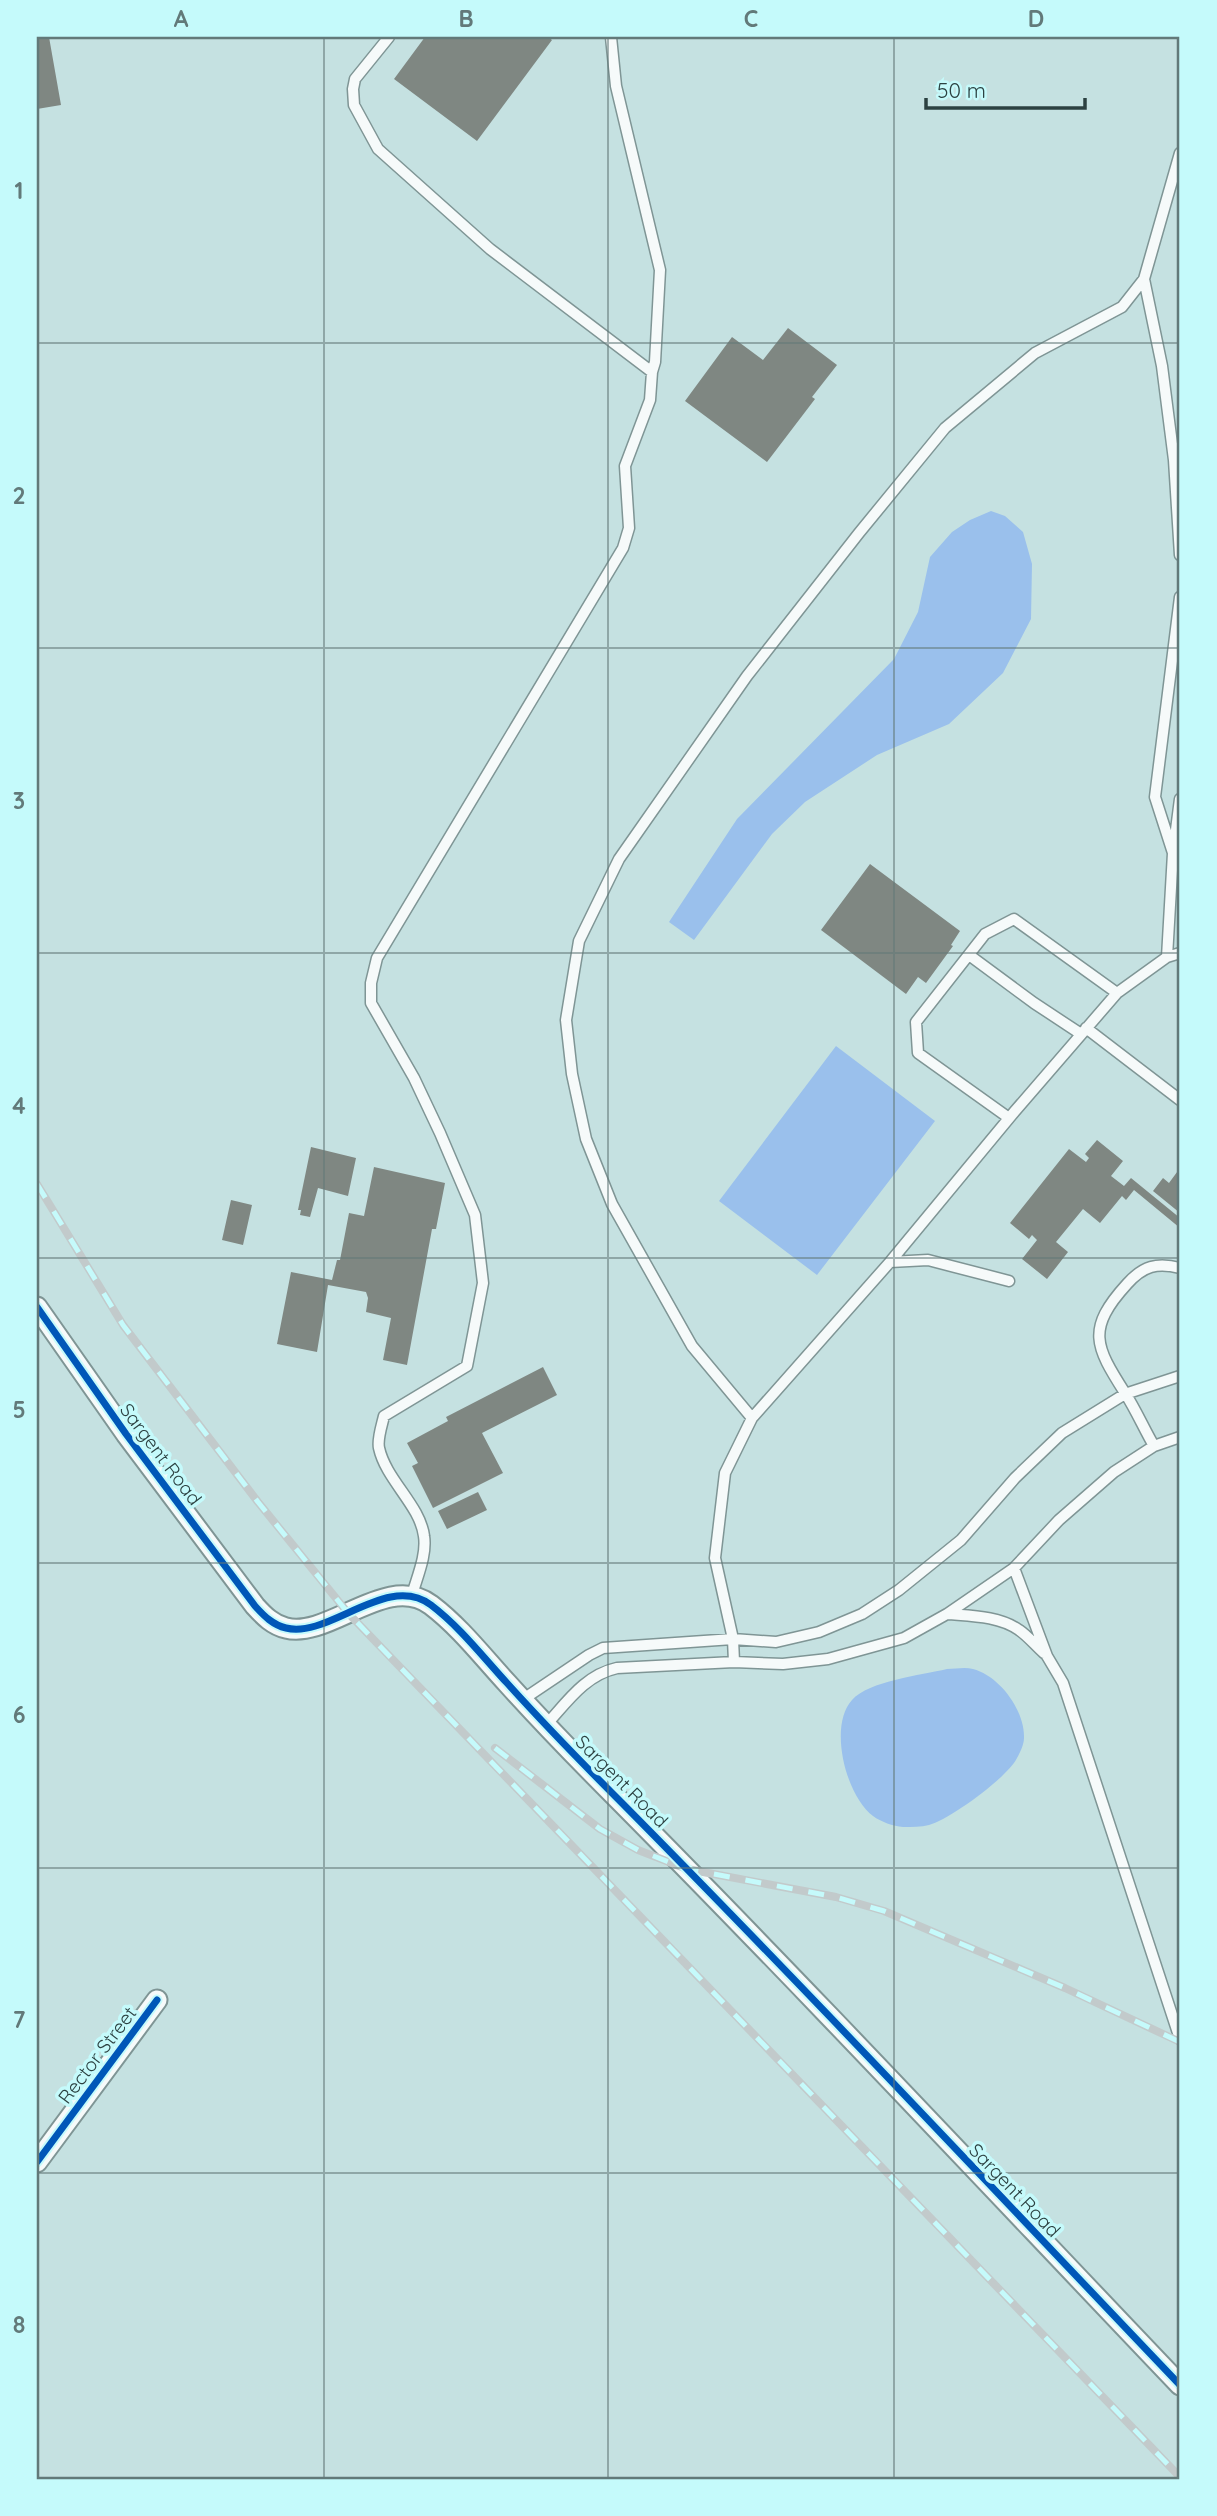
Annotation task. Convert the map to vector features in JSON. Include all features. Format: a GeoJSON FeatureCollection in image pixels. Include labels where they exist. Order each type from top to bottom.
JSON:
{"type":"FeatureCollection","features":[{"type":"Feature","properties":{"kind":"street","name":"Sargent Road"},"geometry":{"type":"LineString","coordinates":[[37,1307],[51,1331],[134,1445],[269,1621],[288,1629],[313,1626],[392,1596],[412,1595],[429,1603],[1180,2385]]}},
{"type":"Feature","properties":{"kind":"street","name":"Rector Street"},"geometry":{"type":"LineString","coordinates":[[37,2162],[156,2000]]}},
{"type":"Feature","properties":{"kind":"lane"},"geometry":{"type":"LineString","coordinates":[[389,37],[355,79],[353,89],[355,105],[378,149],[490,249],[652,372]]}},
{"type":"Feature","properties":{"kind":"lane"},"geometry":{"type":"LineString","coordinates":[[412,1595],[422,1560],[424,1535],[415,1514],[394,1483],[379,1447],[384,1416],[467,1366],[483,1283],[475,1215],[414,1078],[370,1003],[371,983],[377,958],[623,548],[629,528],[625,466],[650,400],[660,270],[616,86],[611,37]]}},
{"type":"Feature","properties":{"kind":"lane"},"geometry":{"type":"LineString","coordinates":[[752,1418],[692,1346],[612,1204],[586,1139],[572,1074],[566,1020],[579,941],[620,859],[747,676],[945,428],[1035,353],[1122,307],[1144,279],[1180,153]]}},
{"type":"Feature","properties":{"kind":"lane"},"geometry":{"type":"LineString","coordinates":[[1171,187],[1180,179]]}},
{"type":"Feature","properties":{"kind":"lane"},"geometry":{"type":"LineString","coordinates":[[1144,279],[1162,366],[1174,460],[1180,555]]}},
{"type":"Feature","properties":{"kind":"lane"},"geometry":{"type":"LineString","coordinates":[[1173,853],[1155,797],[1180,597]]}},
{"type":"Feature","properties":{"kind":"lane"},"geometry":{"type":"LineString","coordinates":[[1167,957],[1173,853],[1180,799]]}},
{"type":"Feature","properties":{"kind":"lane"},"geometry":{"type":"LineString","coordinates":[[1009,1118],[918,1053],[916,1022],[985,934],[1014,919],[1117,993]]}},
{"type":"Feature","properties":{"kind":"lane"},"geometry":{"type":"LineString","coordinates":[[734,1662],[733,1639],[715,1558],[725,1472],[752,1418],[890,1262],[1117,993],[1167,957],[1180,953]]}},
{"type":"Feature","properties":{"kind":"lane"},"geometry":{"type":"LineString","coordinates":[[969,955],[1034,1003],[1084,1031],[1180,1100]]}},
{"type":"Feature","properties":{"kind":"lane"},"geometry":{"type":"LineString","coordinates":[[890,1262],[928,1260],[1009,1281]]}},
{"type":"Feature","properties":{"kind":"lane"},"geometry":{"type":"LineString","coordinates":[[1154,1446],[1102,1355],[1098,1337],[1108,1306],[1130,1280],[1149,1266],[1169,1265],[1180,1268]]}},
{"type":"Feature","properties":{"kind":"lane"},"geometry":{"type":"LineString","coordinates":[[522,1700],[603,1648],[733,1639],[776,1642],[818,1632],[862,1614],[900,1590],[961,1540],[1015,1478],[1062,1433],[1125,1394],[1180,1376]]}},
{"type":"Feature","properties":{"kind":"lane"},"geometry":{"type":"LineString","coordinates":[[545,1726],[588,1679],[601,1671],[734,1662],[783,1664],[828,1658],[904,1638],[947,1614],[1014,1567],[1085,1495],[1114,1472],[1154,1446],[1180,1437]]}},
{"type":"Feature","properties":{"kind":"lane"},"geometry":{"type":"LineString","coordinates":[[1014,1567],[1047,1656],[1063,1683],[1180,2039]]}},
{"type":"Feature","properties":{"kind":"lane"},"geometry":{"type":"LineString","coordinates":[[947,1614],[976,1616],[1018,1629],[1047,1656]]}},
{"type":"Feature","properties":{"kind":"water"},"geometry":{"type":"Polygon","coordinates":[[[991,511],[1005,516],[1023,532],[1032,564],[1031,619],[1003,673],[949,724],[877,755],[805,802],[772,834],[694,940],[669,922],[737,819],[894,659],[918,612],[930,557],[952,532],[991,511]]]}},
{"type":"Feature","properties":{"kind":"water"},"geometry":{"type":"Polygon","coordinates":[[[836,1046],[935,1121],[817,1275],[719,1201],[836,1046]]]}},
{"type":"Feature","properties":{"kind":"water"},"geometry":{"type":"Polygon","coordinates":[[[947,1669],[973,1669],[1001,1687],[1020,1717],[1024,1738],[1021,1751],[1002,1776],[963,1807],[938,1821],[926,1826],[906,1827],[883,1822],[863,1806],[848,1777],[841,1743],[841,1726],[845,1712],[852,1700],[870,1688],[947,1669]]]}},
{"type":"Feature","properties":{"kind":"building"},"geometry":{"type":"Polygon","coordinates":[[[37,37],[49,37],[61,105],[37,109],[37,37]]]}},
{"type":"Feature","properties":{"kind":"building"},"geometry":{"type":"Polygon","coordinates":[[[425,37],[548,37],[552,40],[477,141],[394,79],[425,37]]]}},
{"type":"Feature","properties":{"kind":"building"},"geometry":{"type":"Polygon","coordinates":[[[788,328],[837,365],[767,462],[685,401],[732,337],[763,360],[788,328]]]}},
{"type":"Feature","properties":{"kind":"building"},"geometry":{"type":"Polygon","coordinates":[[[870,864],[960,931],[951,945],[953,946],[926,983],[918,977],[906,994],[821,930],[870,864]]]}},
{"type":"Feature","properties":{"kind":"building"},"geometry":{"type":"Polygon","coordinates":[[[1097,1140],[1123,1161],[1111,1176],[1124,1186],[1131,1178],[1180,1218],[1180,1228],[1134,1190],[1126,1200],[1122,1196],[1100,1223],[1083,1209],[1056,1242],[1068,1252],[1047,1279],[1022,1259],[1037,1240],[1032,1235],[1029,1239],[1010,1223],[1069,1149],[1086,1162],[1089,1158],[1085,1154],[1097,1140]]]}},
{"type":"Feature","properties":{"kind":"building"},"geometry":{"type":"Polygon","coordinates":[[[311,1147],[356,1158],[348,1196],[318,1188],[310,1217],[300,1215],[301,1210],[298,1210],[311,1147]]]}},
{"type":"Feature","properties":{"kind":"building"},"geometry":{"type":"Polygon","coordinates":[[[374,1167],[445,1183],[436,1229],[432,1229],[407,1365],[383,1360],[391,1318],[366,1312],[366,1292],[328,1285],[317,1352],[277,1344],[291,1272],[332,1280],[337,1260],[340,1260],[349,1213],[364,1216],[374,1167]]]}},
{"type":"Feature","properties":{"kind":"building"},"geometry":{"type":"Polygon","coordinates":[[[1180,1168],[1180,1213],[1153,1191],[1163,1178],[1169,1183],[1180,1168]]]}},
{"type":"Feature","properties":{"kind":"building"},"geometry":{"type":"Polygon","coordinates":[[[231,1200],[252,1205],[243,1245],[222,1240],[231,1200]]]}},
{"type":"Feature","properties":{"kind":"building"},"geometry":{"type":"Polygon","coordinates":[[[543,1367],[557,1395],[482,1433],[503,1473],[433,1508],[412,1466],[418,1463],[407,1443],[448,1421],[446,1417],[543,1367]]]}},
{"type":"Feature","properties":{"kind":"building"},"geometry":{"type":"Polygon","coordinates":[[[478,1492],[487,1510],[447,1529],[438,1511],[478,1492]]]}},
{"type":"Feature","properties":{"kind":"railway"},"geometry":{"type":"LineString","coordinates":[[37,1184],[123,1325],[258,1502],[348,1613],[1180,2477]]}},
{"type":"Feature","properties":{"kind":"railway"},"geometry":{"type":"LineString","coordinates":[[495,1748],[600,1829],[638,1850],[687,1869],[836,1897],[884,1911],[1065,1988],[1180,2042]]}},
{"type":"Feature","properties":{"kind":"cycle path"},"geometry":{"type":"LineString","coordinates":[[37,1307],[126,1434],[265,1617],[281,1627],[303,1629],[396,1596],[414,1597],[442,1614],[1180,2385]]}},
{"type":"Feature","properties":{"kind":"cycle path"},"geometry":{"type":"LineString","coordinates":[[37,2162],[157,2000]]}}]}
